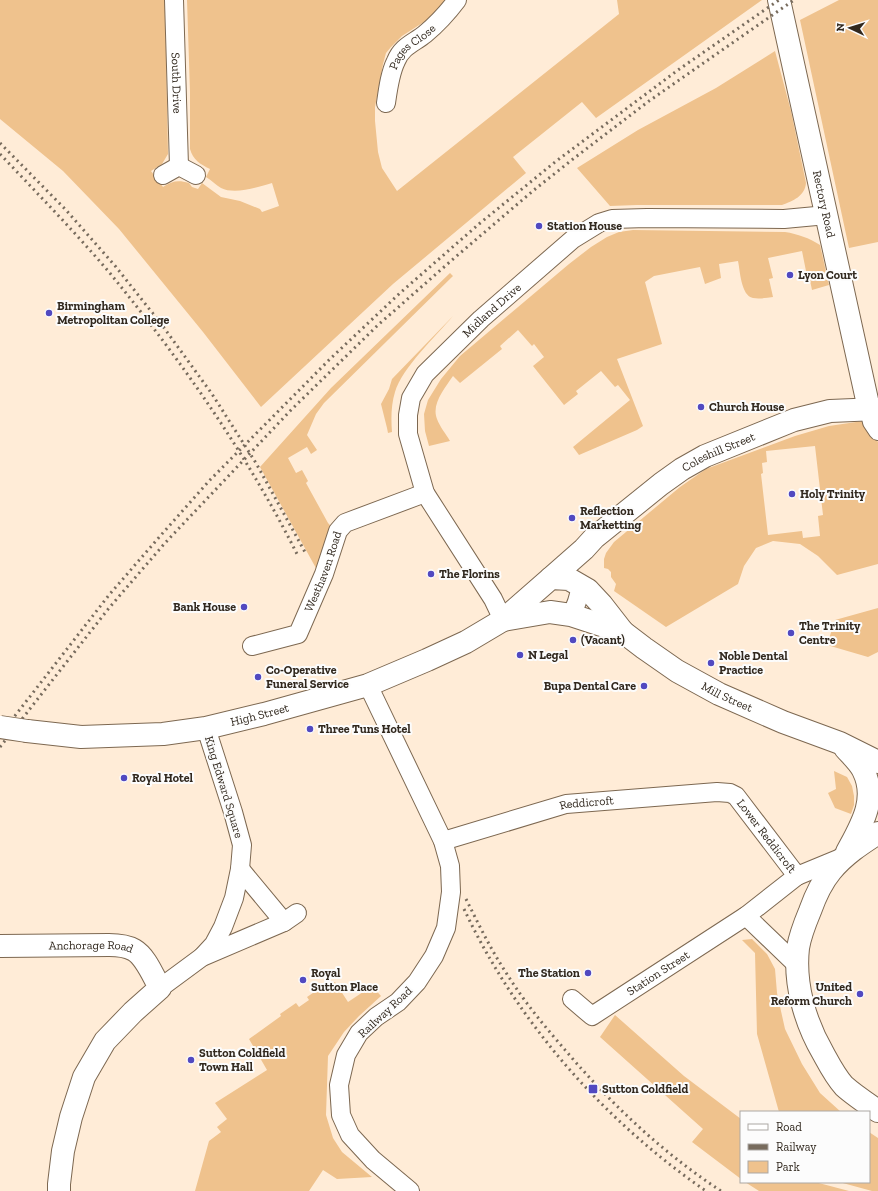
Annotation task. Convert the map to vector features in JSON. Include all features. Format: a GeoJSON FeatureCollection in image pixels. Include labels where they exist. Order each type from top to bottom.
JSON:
{"type":"FeatureCollection","features":[{"type":"Feature","properties":{"kind":"main road","name":"Rectory Road"},"geometry":{"type":"LineString","coordinates":[[779,0],[827,216],[874,409]]}},
{"type":"Feature","properties":{"kind":"main road","name":"Coleshill Street"},"geometry":{"type":"LineString","coordinates":[[584,549],[594,538],[661,484],[682,469],[705,456],[794,420],[830,411],[874,409]]}},
{"type":"Feature","properties":{"kind":"main road","name":"High Street"},"geometry":{"type":"LineString","coordinates":[[0,727],[81,736],[163,734],[206,728],[264,714],[368,685],[466,642],[503,620],[584,549]]}},
{"type":"Feature","properties":{"kind":"main road"},"geometry":{"type":"LineString","coordinates":[[547,581],[569,579],[581,585],[584,549]]}},
{"type":"Feature","properties":{"kind":"main road","name":"Mill Street"},"geometry":{"type":"LineString","coordinates":[[581,585],[588,590],[602,605],[623,632],[677,671],[719,694],[784,722],[840,743],[878,762]]}},
{"type":"Feature","properties":{"kind":"main road","name":"High Street"},"geometry":{"type":"LineString","coordinates":[[503,620],[550,612]]}},
{"type":"Feature","properties":{"kind":"main road","name":"Mill Street"},"geometry":{"type":"LineString","coordinates":[[550,612],[571,615],[623,632]]}},
{"type":"Feature","properties":{"kind":"main road","name":"Mill Street"},"geometry":{"type":"LineString","coordinates":[[840,743],[878,748]]}},
{"type":"Feature","properties":{"kind":"main road","name":"Mill Street"},"geometry":{"type":"LineString","coordinates":[[840,743],[863,769],[868,782],[869,800],[863,823],[845,856]]}},
{"type":"Feature","properties":{"kind":"main road"},"geometry":{"type":"LineString","coordinates":[[878,833],[845,856],[831,871],[817,893],[802,929],[798,948],[797,965],[801,997],[813,1036],[834,1072],[844,1085],[859,1098],[878,1111]]}},
{"type":"Feature","properties":{"kind":"main road","name":"Anchorage Road"},"geometry":{"type":"LineString","coordinates":[[0,946],[124,946],[133,949],[140,955],[160,988]]}},
{"type":"Feature","properties":{"kind":"main road"},"geometry":{"type":"LineString","coordinates":[[59,1191],[63,1151],[69,1124],[84,1078],[105,1041],[133,1012],[160,988]]}},
{"type":"Feature","properties":{"kind":"street","name":"South Drive"},"geometry":{"type":"LineString","coordinates":[[174,0],[179,166]]}},
{"type":"Feature","properties":{"kind":"street","name":"Pages Close"},"geometry":{"type":"LineString","coordinates":[[386,103],[392,70],[396,59],[406,46],[424,35],[438,22],[457,0]]}},
{"type":"Feature","properties":{"kind":"street"},"geometry":{"type":"LineString","coordinates":[[163,175],[179,166],[196,175]]}},
{"type":"Feature","properties":{"kind":"street","name":"Midland Drive"},"geometry":{"type":"LineString","coordinates":[[503,620],[493,599],[425,493],[408,434],[408,415],[411,398],[425,374],[472,327],[573,239],[599,223],[612,219],[784,219],[827,216]]}},
{"type":"Feature","properties":{"kind":"street"},"geometry":{"type":"LineString","coordinates":[[874,409],[872,422],[878,431]]}},
{"type":"Feature","properties":{"kind":"street","name":"Westhaven Road"},"geometry":{"type":"LineString","coordinates":[[252,646],[298,634],[324,574],[338,531],[345,523],[425,493]]}},
{"type":"Feature","properties":{"kind":"street"},"geometry":{"type":"LineString","coordinates":[[547,581],[542,592],[544,601],[550,612]]}},
{"type":"Feature","properties":{"kind":"street"},"geometry":{"type":"LineString","coordinates":[[571,615],[578,603],[581,585]]}},
{"type":"Feature","properties":{"kind":"street","name":"Railway Road"},"geometry":{"type":"LineString","coordinates":[[368,685],[443,841],[450,866],[451,892],[446,928],[434,956],[417,982],[398,1002],[376,1017],[359,1033],[346,1055],[339,1085],[341,1115],[350,1135],[373,1160],[410,1191]]}},
{"type":"Feature","properties":{"kind":"street","name":"King Edward Square"},"geometry":{"type":"LineString","coordinates":[[160,988],[202,956],[214,944],[223,927],[234,898],[240,870],[242,845],[206,728]]}},
{"type":"Feature","properties":{"kind":"street","name":"Reddicroft"},"geometry":{"type":"LineString","coordinates":[[443,841],[566,804],[718,792],[730,793],[736,796]]}},
{"type":"Feature","properties":{"kind":"street","name":"Lower Reddicroft"},"geometry":{"type":"LineString","coordinates":[[736,796],[797,876]]}},
{"type":"Feature","properties":{"kind":"street","name":"Station Street"},"geometry":{"type":"LineString","coordinates":[[572,999],[592,1016],[746,916],[797,876],[845,856]]}},
{"type":"Feature","properties":{"kind":"street","name":"King Edward Square"},"geometry":{"type":"LineString","coordinates":[[202,956],[290,917],[240,870]]}},
{"type":"Feature","properties":{"kind":"street"},"geometry":{"type":"LineString","coordinates":[[746,916],[797,965]]}},
{"type":"Feature","properties":{"kind":"green space"},"geometry":{"type":"Polygon","coordinates":[[[0,0],[165,0],[168,154],[162,164],[151,171],[163,187],[172,182],[182,182],[189,183],[192,187],[198,189],[202,183],[221,197],[240,201],[260,209],[262,212],[279,206],[272,183],[240,191],[221,188],[206,177],[210,169],[197,161],[191,153],[187,0],[446,0],[427,20],[402,36],[391,47],[386,53],[383,64],[375,107],[378,152],[382,168],[397,191],[619,14],[617,0],[762,0],[596,118],[582,102],[513,157],[526,173],[393,284],[261,407],[203,332],[119,229],[63,171],[0,119],[0,0]]]}},
{"type":"Feature","properties":{"kind":"green space"},"geometry":{"type":"Polygon","coordinates":[[[839,0],[878,0],[878,242],[849,248],[800,20],[839,0]]]}},
{"type":"Feature","properties":{"kind":"green space"},"geometry":{"type":"Polygon","coordinates":[[[775,51],[791,111],[806,183],[801,195],[794,200],[782,205],[610,206],[577,168],[638,130],[716,88],[775,51]]]}},
{"type":"Feature","properties":{"kind":"green space"},"geometry":{"type":"Polygon","coordinates":[[[633,230],[785,232],[799,235],[820,245],[829,285],[812,290],[802,251],[768,258],[773,278],[769,279],[773,297],[753,298],[746,293],[740,276],[738,261],[719,264],[721,278],[705,284],[700,267],[654,276],[645,282],[662,344],[617,359],[643,426],[579,455],[573,447],[630,400],[618,385],[615,387],[601,371],[576,391],[578,394],[564,405],[533,366],[544,357],[534,344],[532,346],[518,330],[500,346],[502,349],[460,383],[453,376],[440,396],[436,408],[437,419],[450,441],[429,446],[425,431],[424,414],[428,400],[441,379],[460,356],[591,247],[607,237],[619,232],[633,230]]]}},
{"type":"Feature","properties":{"kind":"green space"},"geometry":{"type":"Polygon","coordinates":[[[450,273],[453,276],[324,403],[316,414],[307,435],[317,450],[311,454],[307,447],[288,458],[296,473],[302,470],[308,481],[306,483],[328,523],[336,532],[322,579],[260,467],[331,388],[450,273]]]}},
{"type":"Feature","properties":{"kind":"green space"},"geometry":{"type":"Polygon","coordinates":[[[453,316],[412,363],[399,383],[393,402],[391,417],[392,432],[388,433],[381,404],[389,389],[392,379],[453,316]]]}},
{"type":"Feature","properties":{"kind":"green space"},"geometry":{"type":"Polygon","coordinates":[[[863,421],[878,442],[878,564],[837,575],[818,556],[800,544],[773,541],[756,548],[744,566],[738,584],[666,627],[614,591],[616,584],[611,577],[611,572],[604,568],[606,553],[614,542],[680,487],[706,469],[795,436],[829,426],[863,421]],[[815,446],[766,451],[767,462],[762,463],[763,473],[761,474],[768,535],[802,531],[803,538],[820,536],[818,516],[823,515],[815,446]]]}},
{"type":"Feature","properties":{"kind":"green space"},"geometry":{"type":"Polygon","coordinates":[[[878,608],[878,652],[868,657],[827,645],[835,620],[878,608]]]}},
{"type":"Feature","properties":{"kind":"green space"},"geometry":{"type":"Polygon","coordinates":[[[834,771],[847,777],[852,786],[854,805],[851,814],[835,808],[828,793],[836,789],[834,771]]]}},
{"type":"Feature","properties":{"kind":"green space"},"geometry":{"type":"Polygon","coordinates":[[[752,939],[767,954],[775,969],[777,993],[785,1029],[802,1064],[820,1093],[840,1111],[779,1111],[757,1034],[755,953],[742,940],[752,939]]]}},
{"type":"Feature","properties":{"kind":"green space"},"geometry":{"type":"Polygon","coordinates":[[[335,982],[348,1002],[372,986],[381,996],[344,1032],[328,1056],[326,1115],[333,1138],[342,1152],[372,1177],[337,1179],[323,1170],[309,1191],[195,1191],[209,1141],[221,1132],[217,1127],[227,1119],[215,1103],[267,1070],[249,1039],[296,1003],[299,1007],[309,1000],[307,997],[323,986],[325,988],[335,982]]]}},
{"type":"Feature","properties":{"kind":"green space"},"geometry":{"type":"Polygon","coordinates":[[[615,1015],[684,1076],[740,1118],[740,1178],[692,1142],[703,1129],[600,1037],[615,1015]]]}},
{"type":"Feature","properties":{"kind":"green space"},"geometry":{"type":"Polygon","coordinates":[[[870,1133],[878,1138],[878,1191],[872,1191],[843,1183],[870,1183],[870,1133]]]}},
{"type":"Feature","properties":{"kind":"green space"},"geometry":{"type":"Polygon","coordinates":[[[747,1183],[819,1183],[849,1191],[759,1191],[747,1183]]]}},
{"type":"Feature","properties":{"kind":"railway"},"geometry":{"type":"LineString","coordinates":[[0,735],[109,595],[161,535],[210,480],[330,359],[400,293],[479,224],[555,162],[678,70],[779,0]]}},
{"type":"Feature","properties":{"kind":"railway"},"geometry":{"type":"LineString","coordinates":[[0,747],[109,608],[165,543],[291,410],[378,325],[534,190],[573,159],[649,101],[794,0]]}},
{"type":"Feature","properties":{"kind":"railway"},"geometry":{"type":"LineString","coordinates":[[0,143],[66,210],[116,267],[162,325],[212,394],[256,463],[306,554]]}},
{"type":"Feature","properties":{"kind":"railway"},"geometry":{"type":"LineString","coordinates":[[0,154],[96,257],[162,339],[235,445],[257,481],[298,556]]}},
{"type":"Feature","properties":{"kind":"railway"},"geometry":{"type":"LineString","coordinates":[[466,899],[484,935],[505,971],[531,1009],[578,1065],[635,1124],[677,1159],[721,1191]]}},
{"type":"Feature","properties":{"kind":"railway"},"geometry":{"type":"LineString","coordinates":[[464,909],[485,951],[510,991],[566,1066],[632,1133],[668,1163],[706,1191]]}},
{"type":"Feature","properties":{"kind":"place","name":"Station House"},"geometry":{"type":"Point","coordinates":[539,226]}},
{"type":"Feature","properties":{"kind":"place","name":"Lyon Court"},"geometry":{"type":"Point","coordinates":[790,275]}},
{"type":"Feature","properties":{"kind":"place","name":"Birmingham Metropolitan College"},"geometry":{"type":"Point","coordinates":[49,313]}},
{"type":"Feature","properties":{"kind":"place","name":"Church House"},"geometry":{"type":"Point","coordinates":[701,407]}},
{"type":"Feature","properties":{"kind":"place","name":"Holy Trinity"},"geometry":{"type":"Point","coordinates":[792,494]}},
{"type":"Feature","properties":{"kind":"place","name":"Reflection Marketting"},"geometry":{"type":"Point","coordinates":[572,518]}},
{"type":"Feature","properties":{"kind":"place","name":"The Florins"},"geometry":{"type":"Point","coordinates":[431,574]}},
{"type":"Feature","properties":{"kind":"place","name":"Bank House"},"geometry":{"type":"Point","coordinates":[244,607]}},
{"type":"Feature","properties":{"kind":"place","name":"The Trinity Centre"},"geometry":{"type":"Point","coordinates":[791,633]}},
{"type":"Feature","properties":{"kind":"place","name":"(Vacant)"},"geometry":{"type":"Point","coordinates":[573,640]}},
{"type":"Feature","properties":{"kind":"place","name":"N Legal"},"geometry":{"type":"Point","coordinates":[520,655]}},
{"type":"Feature","properties":{"kind":"place","name":"Noble Dental Practice"},"geometry":{"type":"Point","coordinates":[711,663]}},
{"type":"Feature","properties":{"kind":"place","name":"Co-Operative Funeral Service"},"geometry":{"type":"Point","coordinates":[258,677]}},
{"type":"Feature","properties":{"kind":"place","name":"Bupa Dental Care"},"geometry":{"type":"Point","coordinates":[644,686]}},
{"type":"Feature","properties":{"kind":"place","name":"Three Tuns Hotel"},"geometry":{"type":"Point","coordinates":[310,729]}},
{"type":"Feature","properties":{"kind":"place","name":"Royal Hotel"},"geometry":{"type":"Point","coordinates":[124,778]}},
{"type":"Feature","properties":{"kind":"place","name":"The Station"},"geometry":{"type":"Point","coordinates":[588,973]}},
{"type":"Feature","properties":{"kind":"place","name":"Royal Sutton Place"},"geometry":{"type":"Point","coordinates":[303,980]}},
{"type":"Feature","properties":{"kind":"place","name":"United Reform Church"},"geometry":{"type":"Point","coordinates":[860,994]}},
{"type":"Feature","properties":{"kind":"place","name":"Sutton Coldfield Town Hall"},"geometry":{"type":"Point","coordinates":[191,1060]}},
{"type":"Feature","properties":{"kind":"place","name":"Sutton Coldfield"},"geometry":{"type":"Point","coordinates":[593,1089]}}]}
